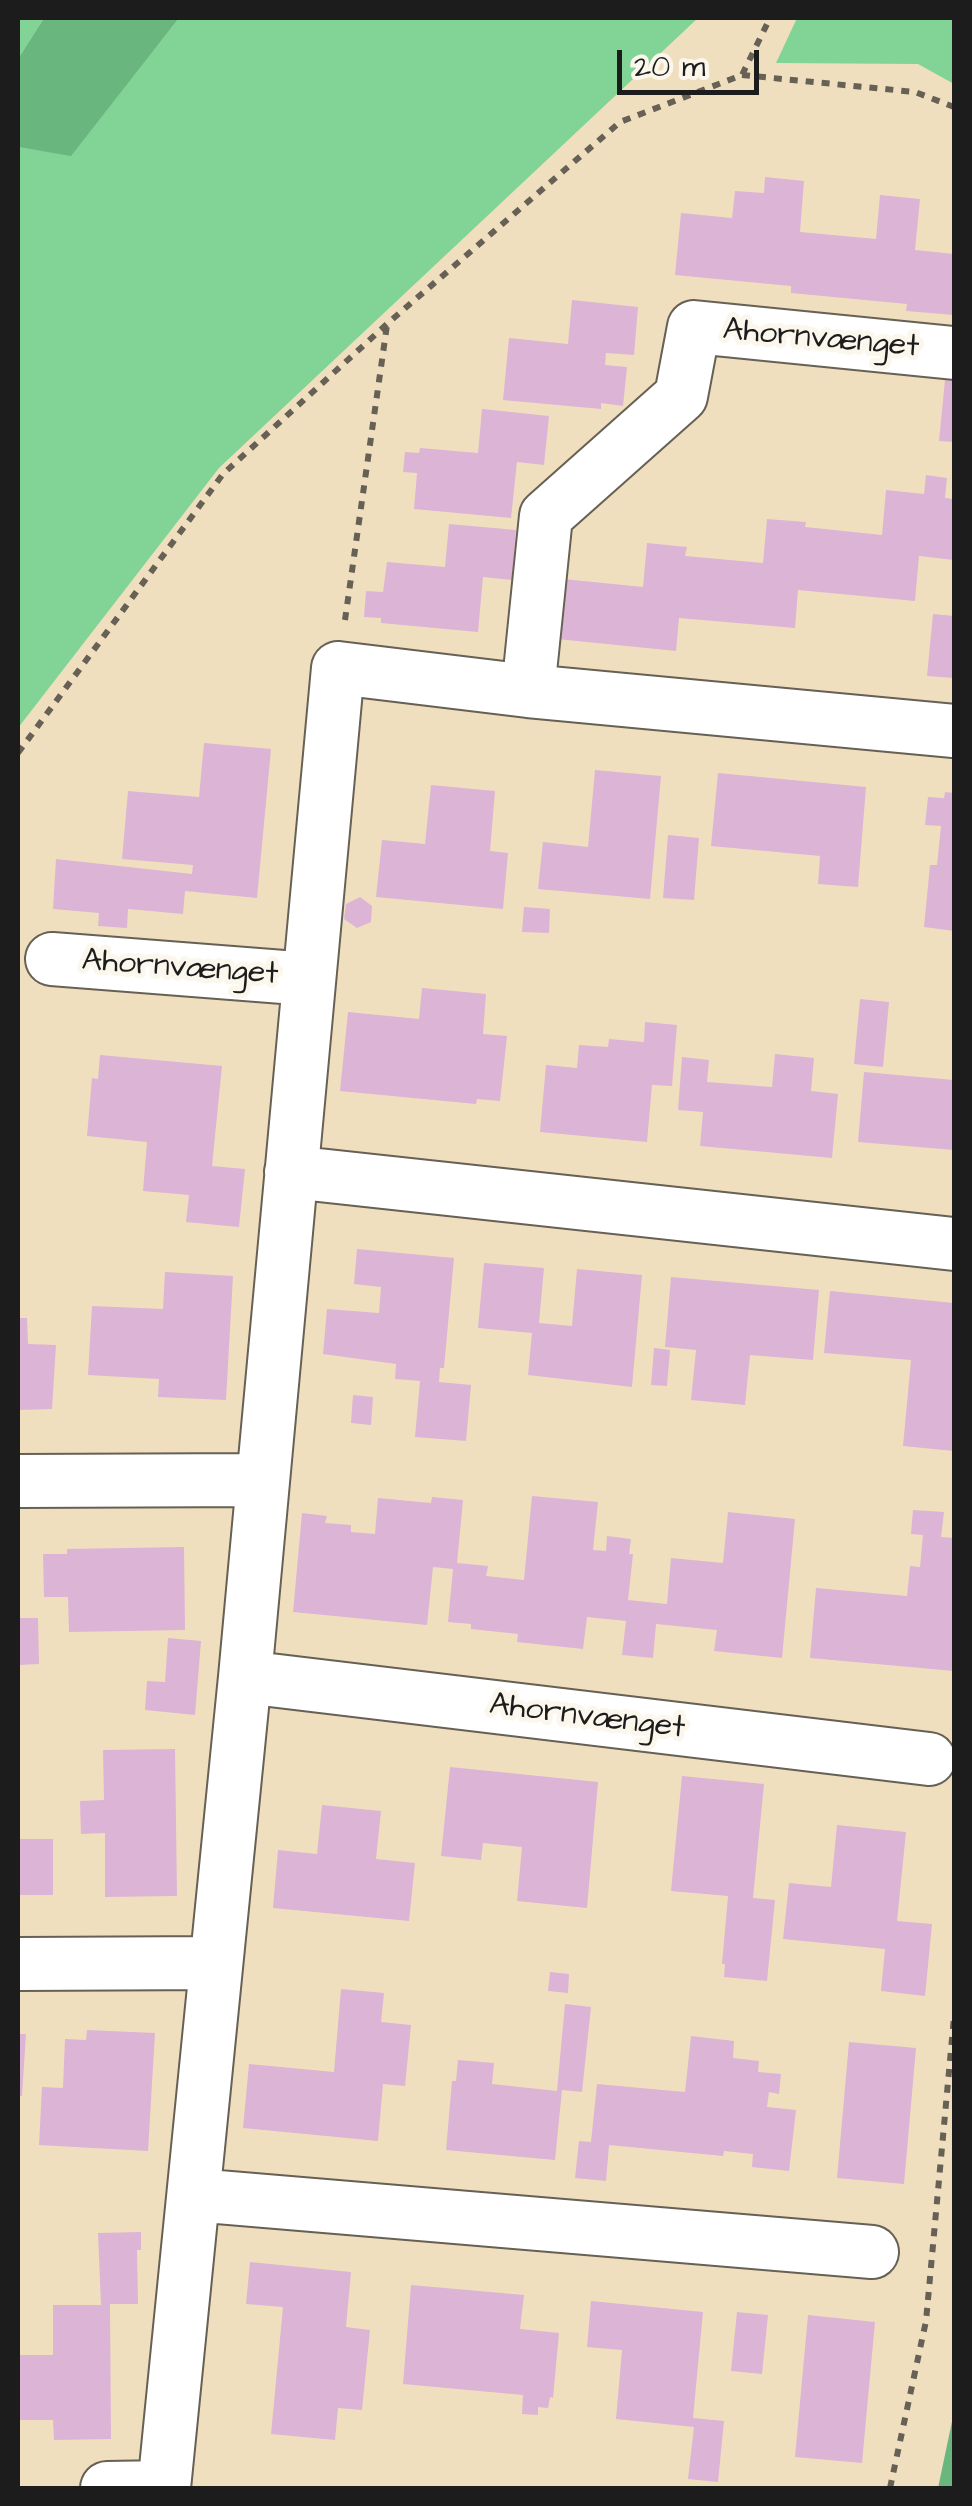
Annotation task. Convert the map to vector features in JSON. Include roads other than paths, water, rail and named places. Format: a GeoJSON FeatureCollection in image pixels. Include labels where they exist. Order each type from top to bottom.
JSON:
{"type":"FeatureCollection","features":[{"type":"Feature","properties":{"kind":"street","name":"Ahornvænget"},"geometry":{"type":"LineString","coordinates":[[107,2488],[164,2488],[245,1677],[338,668],[528,691],[546,516],[681,396],[694,328],[954,352]]}},
{"type":"Feature","properties":{"kind":"street"},"geometry":{"type":"LineString","coordinates":[[528,691],[954,732]]}},
{"type":"Feature","properties":{"kind":"street","name":"Ahornvænget"},"geometry":{"type":"LineString","coordinates":[[52,960],[309,979]]}},
{"type":"Feature","properties":{"kind":"street"},"geometry":{"type":"LineString","coordinates":[[291,1172],[954,1244]]}},
{"type":"Feature","properties":{"kind":"street"},"geometry":{"type":"LineString","coordinates":[[18,1481],[262,1480]]}},
{"type":"Feature","properties":{"kind":"street","name":"Ahornvænget"},"geometry":{"type":"LineString","coordinates":[[245,1677],[929,1759]]}},
{"type":"Feature","properties":{"kind":"street"},"geometry":{"type":"LineString","coordinates":[[18,1964],[216,1963]]}},
{"type":"Feature","properties":{"kind":"street"},"geometry":{"type":"LineString","coordinates":[[194,2195],[872,2252]]}}]}
